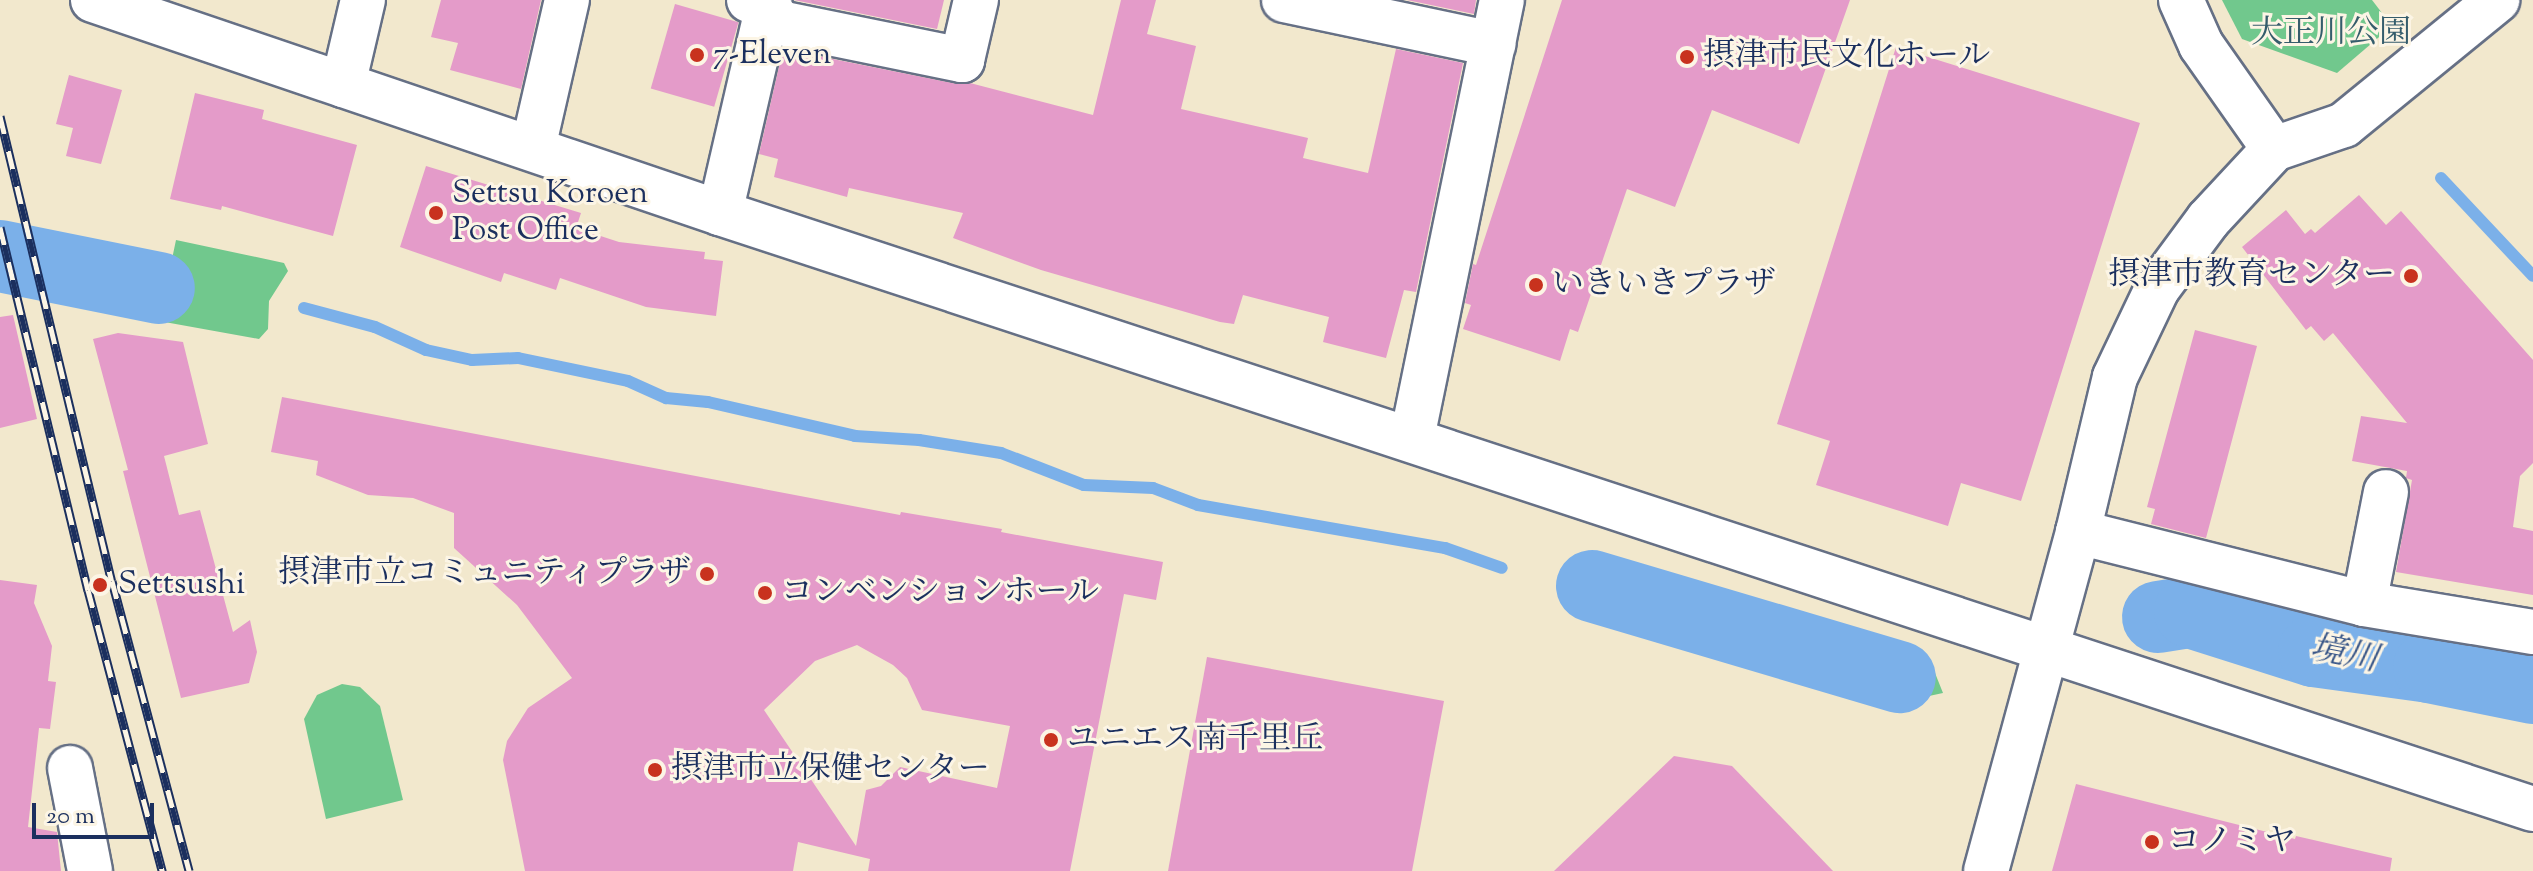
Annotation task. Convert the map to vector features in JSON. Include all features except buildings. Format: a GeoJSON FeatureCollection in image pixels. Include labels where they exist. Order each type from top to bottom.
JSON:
{"type":"FeatureCollection","features":[{"type":"Feature","properties":{"kind":"street"},"geometry":{"type":"LineString","coordinates":[[93,0],[152,10],[343,85],[720,213],[2533,809]]}},
{"type":"Feature","properties":{"kind":"street"},"geometry":{"type":"LineString","coordinates":[[343,85],[363,0]]}},
{"type":"Feature","properties":{"kind":"street"},"geometry":{"type":"LineString","coordinates":[[533,148],[567,0]]}},
{"type":"Feature","properties":{"kind":"street"},"geometry":{"type":"LineString","coordinates":[[762,2],[780,23],[962,60],[976,0]]}},
{"type":"Feature","properties":{"kind":"street"},"geometry":{"type":"LineString","coordinates":[[1284,0],[1395,12],[1493,44]]}},
{"type":"Feature","properties":{"kind":"street"},"geometry":{"type":"LineString","coordinates":[[1412,438],[1502,0]]}},
{"type":"Feature","properties":{"kind":"street"},"geometry":{"type":"LineString","coordinates":[[2181,0],[2201,45],[2274,149]]}},
{"type":"Feature","properties":{"kind":"street"},"geometry":{"type":"LineString","coordinates":[[1986,871],[2044,648],[2078,532],[2115,377],[2157,289],[2208,220],[2274,149],[2344,125],[2497,0]]}},
{"type":"Feature","properties":{"kind":"street"},"geometry":{"type":"LineString","coordinates":[[720,213],[762,2]]}},
{"type":"Feature","properties":{"kind":"street"},"geometry":{"type":"LineString","coordinates":[[2364,604],[2386,492]]}},
{"type":"Feature","properties":{"kind":"street"},"geometry":{"type":"LineString","coordinates":[[2078,532],[2364,604],[2533,632]]}},
{"type":"Feature","properties":{"kind":"street"},"geometry":{"type":"LineString","coordinates":[[70,768],[90,871]]}},
{"type":"Feature","properties":{"kind":"green space","name":"大正川公園"},"geometry":{"type":"Polygon","coordinates":[[[2222,0],[2372,0],[2392,26],[2337,73],[2242,39],[2222,0]]]}},
{"type":"Feature","properties":{"kind":"green space"},"geometry":{"type":"Polygon","coordinates":[[[176,240],[284,263],[288,271],[269,301],[268,329],[259,339],[159,321],[176,240]]]}},
{"type":"Feature","properties":{"kind":"green space"},"geometry":{"type":"Polygon","coordinates":[[[1901,650],[1929,658],[1943,693],[1915,699],[1901,650]]]}},
{"type":"Feature","properties":{"kind":"green space"},"geometry":{"type":"Polygon","coordinates":[[[342,684],[360,687],[380,706],[403,800],[326,819],[304,719],[317,695],[342,684]]]}},
{"type":"Feature","properties":{"kind":"waterway"},"geometry":{"type":"LineString","coordinates":[[2441,178],[2533,276]]}},
{"type":"Feature","properties":{"kind":"waterway"},"geometry":{"type":"LineString","coordinates":[[0,256],[159,288]]}},
{"type":"Feature","properties":{"kind":"waterway"},"geometry":{"type":"LineString","coordinates":[[304,308],[375,327],[426,350],[472,360],[518,358],[628,381],[666,398],[708,402],[855,436],[919,440],[1001,453],[1084,485],[1153,488],[1198,505],[1445,548],[1502,568]]}},
{"type":"Feature","properties":{"kind":"waterway"},"geometry":{"type":"LineString","coordinates":[[1592,586],[1900,677]]}},
{"type":"Feature","properties":{"kind":"waterway","name":"境川"},"geometry":{"type":"LineString","coordinates":[[2158,617],[2190,612],[2314,651],[2429,667],[2533,688]]}},
{"type":"Feature","properties":{"kind":"railway"},"geometry":{"type":"LineString","coordinates":[[0,116],[112,581],[189,871]]}},
{"type":"Feature","properties":{"kind":"railway"},"geometry":{"type":"LineString","coordinates":[[0,227],[88,590],[162,871]]}},
{"type":"Feature","properties":{"kind":"place","name":"7-Eleven"},"geometry":{"type":"Point","coordinates":[697,55]}},
{"type":"Feature","properties":{"kind":"place","name":"摂津市民文化ホール"},"geometry":{"type":"Point","coordinates":[1687,57]}},
{"type":"Feature","properties":{"kind":"place","name":"Settsu Koroen Post Office"},"geometry":{"type":"Point","coordinates":[436,213]}},
{"type":"Feature","properties":{"kind":"place","name":"摂津市教育センター"},"geometry":{"type":"Point","coordinates":[2411,276]}},
{"type":"Feature","properties":{"kind":"place","name":"いきいきプラザ"},"geometry":{"type":"Point","coordinates":[1536,285]}},
{"type":"Feature","properties":{"kind":"place","name":"摂津市立コミュニティプラザ"},"geometry":{"type":"Point","coordinates":[707,574]}},
{"type":"Feature","properties":{"kind":"place","name":"Settsushi"},"geometry":{"type":"Point","coordinates":[100,585]}},
{"type":"Feature","properties":{"kind":"place","name":"コンベンションホール"},"geometry":{"type":"Point","coordinates":[765,593]}},
{"type":"Feature","properties":{"kind":"place","name":"ユニエス南千里丘"},"geometry":{"type":"Point","coordinates":[1051,740]}},
{"type":"Feature","properties":{"kind":"place","name":"摂津市立保健センター"},"geometry":{"type":"Point","coordinates":[655,770]}},
{"type":"Feature","properties":{"kind":"place","name":"コノミヤ"},"geometry":{"type":"Point","coordinates":[2152,842]}}]}
